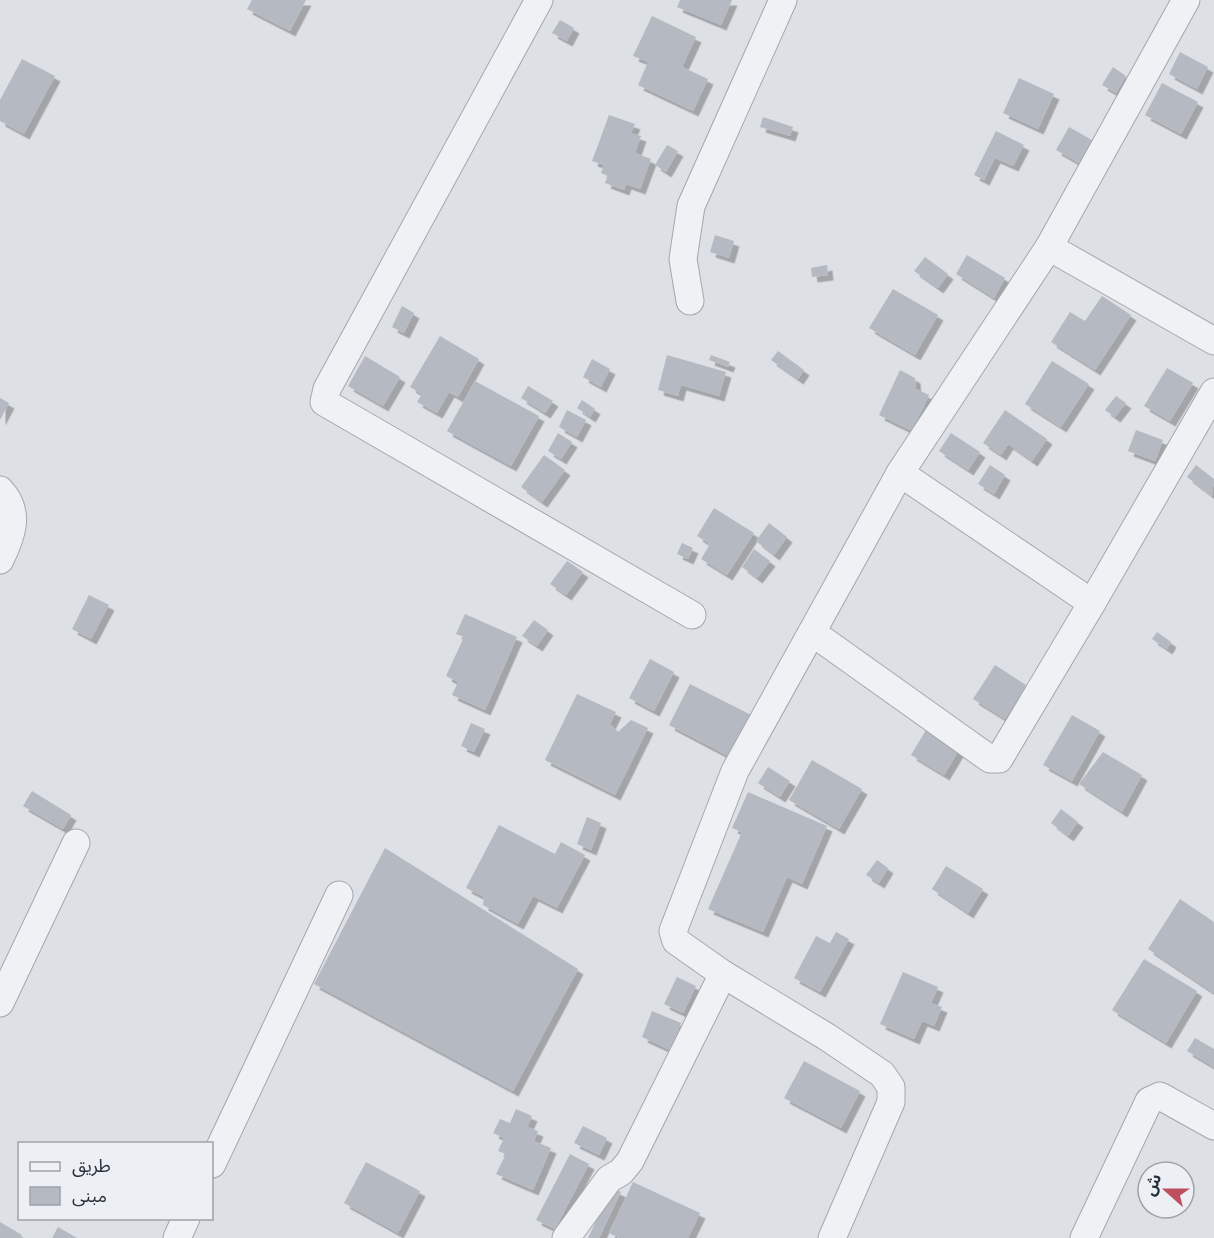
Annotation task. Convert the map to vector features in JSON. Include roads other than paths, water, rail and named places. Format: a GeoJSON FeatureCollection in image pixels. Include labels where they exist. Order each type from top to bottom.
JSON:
{"type":"FeatureCollection","features":[{"type":"Feature","properties":{"kind":"street"},"geometry":{"type":"LineString","coordinates":[[539,0],[327,389],[324,402],[692,615]]}},
{"type":"Feature","properties":{"kind":"street"},"geometry":{"type":"LineString","coordinates":[[690,301],[683,259],[691,206],[783,0]]}},
{"type":"Feature","properties":{"kind":"street"},"geometry":{"type":"LineString","coordinates":[[832,1238],[891,1102],[891,1087],[882,1074],[846,1049],[723,974],[676,941],[673,931],[735,771],[900,473],[1049,247],[1185,0]]}},
{"type":"Feature","properties":{"kind":"street"},"geometry":{"type":"LineString","coordinates":[[1049,247],[1214,341]]}},
{"type":"Feature","properties":{"kind":"street"},"geometry":{"type":"LineString","coordinates":[[813,633],[990,759],[999,759],[1214,392]]}},
{"type":"Feature","properties":{"kind":"street"},"geometry":{"type":"LineString","coordinates":[[900,473],[1092,603]]}},
{"type":"Feature","properties":{"kind":"street"},"geometry":{"type":"LineString","coordinates":[[0,490],[9,500],[14,521],[10,538],[0,560]]}},
{"type":"Feature","properties":{"kind":"street"},"geometry":{"type":"LineString","coordinates":[[0,1003],[76,843]]}},
{"type":"Feature","properties":{"kind":"street"},"geometry":{"type":"LineString","coordinates":[[213,1162],[339,895]]}},
{"type":"Feature","properties":{"kind":"street"},"geometry":{"type":"LineString","coordinates":[[566,1238],[609,1179],[621,1172],[630,1161],[723,974]]}},
{"type":"Feature","properties":{"kind":"street"},"geometry":{"type":"LineString","coordinates":[[1084,1238],[1149,1101],[1160,1096],[1214,1126]]}},
{"type":"Feature","properties":{"kind":"street"},"geometry":{"type":"LineString","coordinates":[[177,1238],[185,1220]]}}]}
